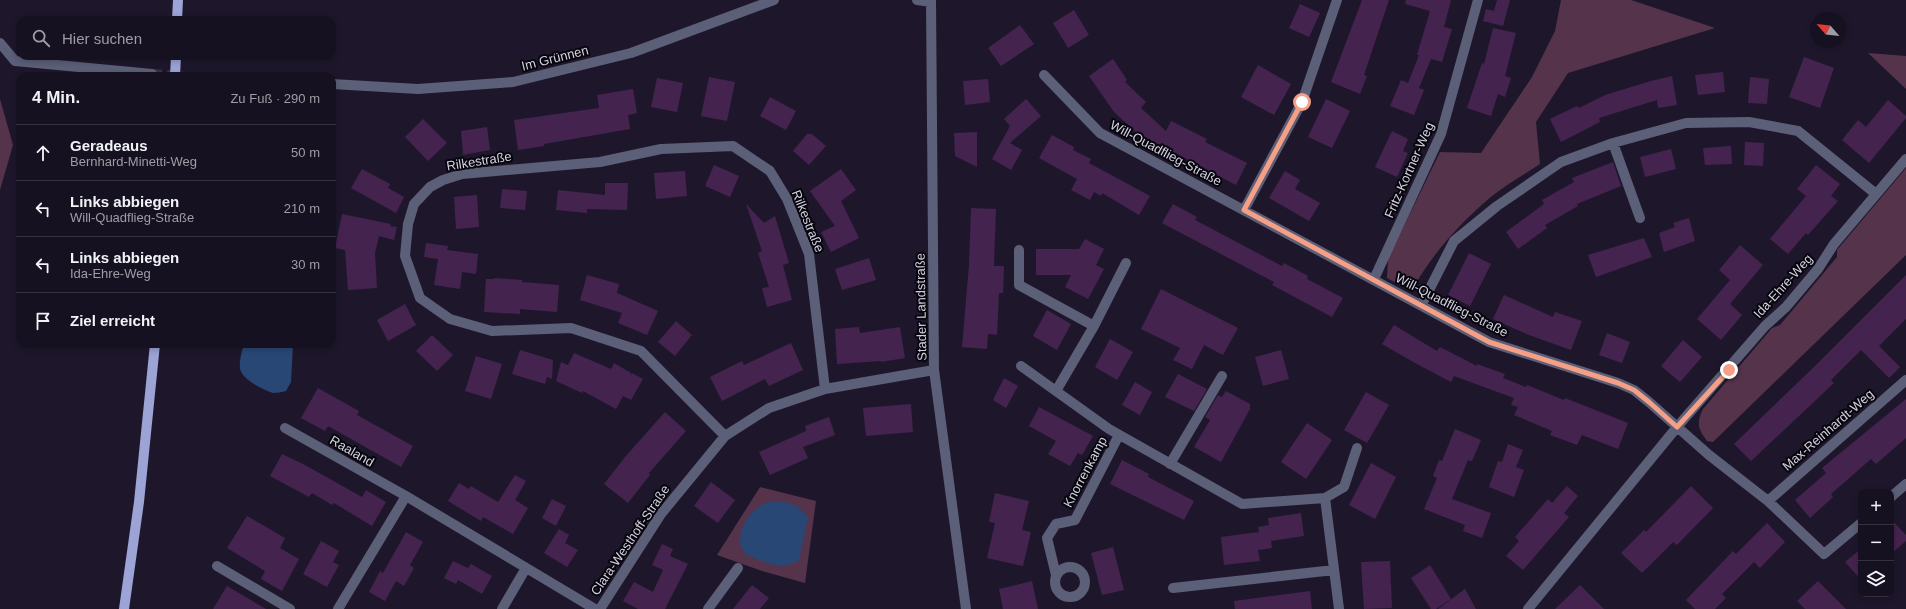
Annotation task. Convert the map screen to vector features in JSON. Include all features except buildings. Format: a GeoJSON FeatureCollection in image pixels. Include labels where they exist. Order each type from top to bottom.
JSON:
{"type":"FeatureCollection","features":[{"type":"Feature","properties":{"kind":"main road"},"geometry":{"type":"LineString","coordinates":[[178,0],[178,16]]}},
{"type":"Feature","properties":{"kind":"main road"},"geometry":{"type":"LineString","coordinates":[[175,72],[176,60]]}},
{"type":"Feature","properties":{"kind":"main road"},"geometry":{"type":"LineString","coordinates":[[124,609],[139,502],[155,348]]}},
{"type":"Feature","properties":{"kind":"street","name":"Im Grünnen"},"geometry":{"type":"LineString","coordinates":[[336,84],[418,90],[513,82],[631,53],[774,0]]}},
{"type":"Feature","properties":{"kind":"street"},"geometry":{"type":"LineString","coordinates":[[918,0],[931,1]]}},
{"type":"Feature","properties":{"kind":"street"},"geometry":{"type":"LineString","coordinates":[[1244,210],[1302,102],[1337,0]]}},
{"type":"Feature","properties":{"kind":"street","name":"Fritz-Kortner-Weg"},"geometry":{"type":"LineString","coordinates":[[1374,279],[1441,134],[1478,0]]}},
{"type":"Feature","properties":{"kind":"street","name":"Stader Landstraße"},"geometry":{"type":"LineString","coordinates":[[931,1],[934,370],[966,609]]}},
{"type":"Feature","properties":{"kind":"street"},"geometry":{"type":"LineString","coordinates":[[0,43],[15,61],[131,72]]}},
{"type":"Feature","properties":{"kind":"street","name":"Will-Quadflieg-Straße"},"geometry":{"type":"LineString","coordinates":[[1044,75],[1100,133],[1422,304],[1489,342],[1618,383],[1634,390],[1677,427]]}},
{"type":"Feature","properties":{"kind":"street"},"geometry":{"type":"LineString","coordinates":[[1422,304],[1454,241],[1497,206],[1561,162],[1612,143],[1686,123],[1749,122],[1798,131],[1876,194]]}},
{"type":"Feature","properties":{"kind":"street"},"geometry":{"type":"LineString","coordinates":[[1612,143],[1640,218]]}},
{"type":"Feature","properties":{"kind":"street","name":"Rilkestraße"},"geometry":{"type":"LineString","coordinates":[[725,436],[641,351],[571,328],[492,331],[450,319],[420,298],[405,256],[408,224],[414,204],[430,187],[443,180],[462,174],[600,162],[661,149],[733,146],[770,171],[787,199],[809,254],[825,389]]}},
{"type":"Feature","properties":{"kind":"street","name":"Ida-Ehre-Weg"},"geometry":{"type":"LineString","coordinates":[[1677,427],[1765,326],[1786,307],[1818,270],[1834,244],[1906,159]]}},
{"type":"Feature","properties":{"kind":"street"},"geometry":{"type":"LineString","coordinates":[[1019,250],[1020,285],[1094,326]]}},
{"type":"Feature","properties":{"kind":"street"},"geometry":{"type":"LineString","coordinates":[[1056,391],[1094,326],[1126,263]]}},
{"type":"Feature","properties":{"kind":"street","name":"Knorrenkamp"},"geometry":{"type":"LineString","coordinates":[[1021,366],[1120,435],[1242,504],[1325,498],[1344,487],[1357,448]]}},
{"type":"Feature","properties":{"kind":"street","name":"Clara-Westhoff-Straße"},"geometry":{"type":"LineString","coordinates":[[600,609],[661,514],[725,436],[769,408],[825,389],[934,370]]}},
{"type":"Feature","properties":{"kind":"street"},"geometry":{"type":"LineString","coordinates":[[1170,464],[1222,376]]}},
{"type":"Feature","properties":{"kind":"street","name":"Max-Reinhardt-Weg"},"geometry":{"type":"LineString","coordinates":[[1768,501],[1906,380]]}},
{"type":"Feature","properties":{"kind":"street"},"geometry":{"type":"LineString","coordinates":[[1528,609],[1677,427],[1709,455],[1768,501],[1824,554],[1859,525]]}},
{"type":"Feature","properties":{"kind":"street","name":"Raaland"},"geometry":{"type":"LineString","coordinates":[[285,428],[406,496],[595,609]]}},
{"type":"Feature","properties":{"kind":"street","name":"Knorrenkamp"},"geometry":{"type":"LineString","coordinates":[[1056,575],[1048,538],[1056,524],[1075,520],[1120,435]]}},
{"type":"Feature","properties":{"kind":"street"},"geometry":{"type":"LineString","coordinates":[[1894,494],[1906,484]]}},
{"type":"Feature","properties":{"kind":"street"},"geometry":{"type":"LineString","coordinates":[[338,609],[406,496]]}},
{"type":"Feature","properties":{"kind":"street"},"geometry":{"type":"LineString","coordinates":[[1325,498],[1339,609]]}},
{"type":"Feature","properties":{"kind":"street"},"geometry":{"type":"LineString","coordinates":[[217,566],[290,609]]}},
{"type":"Feature","properties":{"kind":"street"},"geometry":{"type":"LineString","coordinates":[[502,609],[526,568]]}},
{"type":"Feature","properties":{"kind":"street"},"geometry":{"type":"LineString","coordinates":[[708,609],[738,568]]}},
{"type":"Feature","properties":{"kind":"street"},"geometry":{"type":"LineString","coordinates":[[1173,588],[1334,570]]}},
{"type":"Feature","properties":{"kind":"shaded area"},"geometry":{"type":"Polygon","coordinates":[[[1561,0],[1631,0],[1715,28],[1568,73],[1536,122],[1540,164],[1492,196],[1469,216],[1439,250],[1413,288],[1407,289],[1387,278],[1388,259],[1440,152],[1481,153],[1532,77],[1555,31],[1561,0]]]}},
{"type":"Feature","properties":{"kind":"shaded area"},"geometry":{"type":"Polygon","coordinates":[[[1868,53],[1906,56],[1906,89],[1868,53]]]}},
{"type":"Feature","properties":{"kind":"shaded area"},"geometry":{"type":"Polygon","coordinates":[[[0,99],[13,145],[0,190],[0,99]]]}},
{"type":"Feature","properties":{"kind":"shaded area"},"geometry":{"type":"Polygon","coordinates":[[[1906,168],[1906,255],[1713,442],[1707,441],[1699,426],[1699,418],[1703,409],[1772,328],[1780,325],[1837,257],[1837,250],[1906,168]]]}},
{"type":"Feature","properties":{"kind":"shaded area"},"geometry":{"type":"Polygon","coordinates":[[[760,487],[816,501],[805,583],[762,571],[717,555],[760,487]]]}},
{"type":"Feature","properties":{"kind":"water"},"geometry":{"type":"Polygon","coordinates":[[[243,348],[293,348],[291,382],[286,391],[273,393],[264,390],[249,381],[240,369],[243,348]]]}},
{"type":"Feature","properties":{"kind":"water"},"geometry":{"type":"Polygon","coordinates":[[[777,501],[794,505],[808,517],[799,560],[792,564],[779,566],[747,555],[742,549],[740,542],[742,528],[751,514],[764,504],[777,501]]]}},
{"type":"Feature","properties":{"kind":"route"},"geometry":{"type":"LineString","coordinates":[[1302,102],[1244,210],[1422,304],[1489,342],[1618,383],[1634,390],[1677,427],[1729,370]]}}]}
